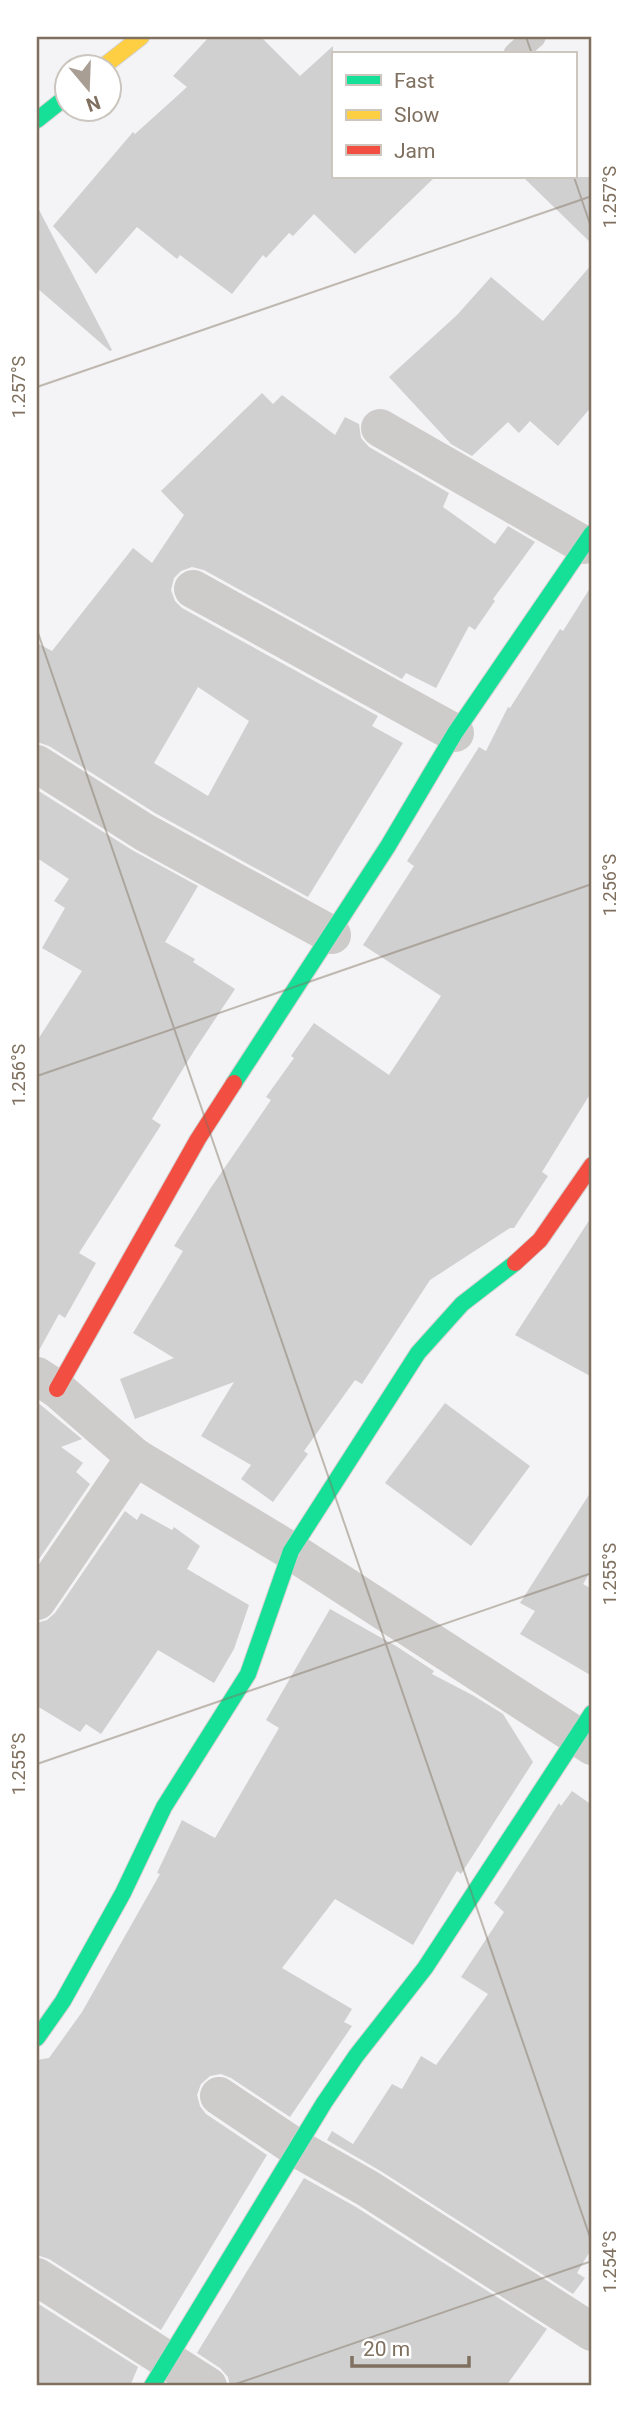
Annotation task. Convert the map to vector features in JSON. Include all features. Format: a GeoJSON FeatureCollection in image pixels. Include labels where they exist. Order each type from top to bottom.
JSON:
{"type":"FeatureCollection","features":[{"type":"Feature","properties":{"kind":"street"},"geometry":{"type":"LineString","coordinates":[[122,52],[141,37]]}},
{"type":"Feature","properties":{"kind":"street"},"geometry":{"type":"LineString","coordinates":[[37,120],[52,108]]}},
{"type":"Feature","properties":{"kind":"street"},"geometry":{"type":"LineString","coordinates":[[159,2373],[356,2056],[425,1968],[587,1732],[440,1646],[291,1551],[135,1457],[47,1382],[198,1139],[332,935],[456,733],[588,539],[380,428]]}},
{"type":"Feature","properties":{"kind":"street"},"geometry":{"type":"LineString","coordinates":[[193,589],[456,733]]}},
{"type":"Feature","properties":{"kind":"street"},"geometry":{"type":"LineString","coordinates":[[37,764],[144,832],[332,935]]}},
{"type":"Feature","properties":{"kind":"street"},"geometry":{"type":"LineString","coordinates":[[37,2038],[63,2001],[117,1905],[164,1807],[248,1674],[291,1551],[418,1353],[462,1304],[498,1278],[540,1240],[592,1165]]}},
{"type":"Feature","properties":{"kind":"street"},"geometry":{"type":"LineString","coordinates":[[37,1601],[135,1457]]}},
{"type":"Feature","properties":{"kind":"street"},"geometry":{"type":"LineString","coordinates":[[219,2096],[298,2149],[367,2188],[592,2332]]}},
{"type":"Feature","properties":{"kind":"street"},"geometry":{"type":"LineString","coordinates":[[37,2277],[159,2373],[208,2386]]}},
{"type":"Feature","properties":{"kind":"lane"},"geometry":{"type":"LineString","coordinates":[[517,52],[534,37]]}},
{"type":"Feature","properties":{"kind":"building"},"geometry":{"type":"Polygon","coordinates":[[[209,37],[261,37],[300,76],[333,46],[332,178],[434,178],[355,254],[314,214],[293,236],[289,233],[266,258],[263,255],[232,294],[180,255],[177,259],[137,227],[96,274],[53,226],[133,132],[135,134],[187,87],[173,76],[209,37]]]}},
{"type":"Feature","properties":{"kind":"building"},"geometry":{"type":"Polygon","coordinates":[[[592,177],[592,244],[524,178],[592,177]]]}},
{"type":"Feature","properties":{"kind":"building"},"geometry":{"type":"Polygon","coordinates":[[[37,206],[112,350],[37,288],[37,206]]]}},
{"type":"Feature","properties":{"kind":"building"},"geometry":{"type":"Polygon","coordinates":[[[592,264],[592,406],[558,446],[530,421],[519,433],[508,422],[472,456],[451,444],[389,377],[457,315],[491,277],[543,321],[592,264]]]}},
{"type":"Feature","properties":{"kind":"building"},"geometry":{"type":"Polygon","coordinates":[[[262,393],[273,404],[282,395],[335,435],[345,417],[359,424],[361,438],[369,447],[449,493],[443,507],[495,544],[508,526],[535,542],[493,599],[495,601],[475,630],[469,626],[436,688],[406,673],[402,679],[204,570],[192,567],[181,571],[174,578],[171,590],[175,601],[182,608],[378,716],[372,726],[403,743],[308,897],[155,813],[49,746],[37,742],[37,643],[52,651],[133,548],[152,563],[184,515],[161,491],[262,393]],[[198,687],[154,763],[208,796],[249,721],[198,687]]]}},
{"type":"Feature","properties":{"kind":"building"},"geometry":{"type":"Polygon","coordinates":[[[592,585],[592,1091],[542,1172],[548,1176],[514,1228],[510,1228],[430,1280],[362,1384],[355,1380],[304,1451],[308,1454],[273,1502],[241,1479],[251,1465],[201,1436],[234,1382],[135,1419],[120,1379],[174,1358],[133,1333],[183,1251],[174,1246],[271,1100],[266,1097],[294,1058],[291,1056],[314,1023],[389,1075],[441,996],[363,945],[414,866],[407,861],[479,747],[486,751],[508,707],[510,708],[560,629],[563,631],[592,585]]]}},
{"type":"Feature","properties":{"kind":"building"},"geometry":{"type":"Polygon","coordinates":[[[37,790],[132,850],[198,886],[165,942],[195,959],[193,962],[235,989],[152,1119],[161,1125],[79,1253],[96,1263],[65,1318],[59,1314],[37,1354],[37,1041],[82,971],[42,948],[65,908],[54,901],[69,879],[37,858],[37,790]]]}},
{"type":"Feature","properties":{"kind":"building"},"geometry":{"type":"Polygon","coordinates":[[[592,1216],[592,1377],[515,1335],[592,1216]]]}},
{"type":"Feature","properties":{"kind":"building"},"geometry":{"type":"Polygon","coordinates":[[[37,1402],[82,1439],[61,1447],[83,1463],[76,1472],[90,1484],[37,1562],[37,1402]]]}},
{"type":"Feature","properties":{"kind":"building"},"geometry":{"type":"Polygon","coordinates":[[[445,1403],[530,1466],[471,1546],[385,1483],[445,1403]]]}},
{"type":"Feature","properties":{"kind":"building"},"geometry":{"type":"Polygon","coordinates":[[[592,1490],[592,1569],[583,1584],[592,1589],[592,1676],[520,1634],[535,1611],[520,1603],[592,1490]]]}},
{"type":"Feature","properties":{"kind":"building"},"geometry":{"type":"Polygon","coordinates":[[[125,1511],[137,1520],[141,1513],[172,1530],[174,1527],[200,1546],[187,1569],[249,1605],[234,1649],[214,1683],[158,1650],[101,1734],[86,1724],[80,1732],[37,1706],[37,1623],[47,1620],[55,1613],[125,1511]]]}},
{"type":"Feature","properties":{"kind":"building"},"geometry":{"type":"Polygon","coordinates":[[[330,1609],[396,1646],[434,1671],[432,1674],[503,1714],[533,1762],[461,1874],[457,1871],[413,1945],[335,1899],[282,1968],[352,2009],[344,2022],[352,2026],[290,2117],[221,2074],[210,2076],[201,2084],[197,2095],[206,2114],[267,2155],[161,2330],[49,2259],[37,2255],[37,2060],[49,2058],[82,2012],[160,1874],[157,1873],[182,1820],[215,1838],[279,1728],[266,1720],[330,1609]]]}},
{"type":"Feature","properties":{"kind":"building"},"geometry":{"type":"Polygon","coordinates":[[[572,1791],[592,1805],[592,2248],[577,2273],[585,2278],[573,2294],[379,2170],[327,2140],[332,2131],[353,2144],[392,2084],[402,2089],[421,2056],[436,2065],[488,1994],[461,1977],[504,1912],[494,1903],[559,1803],[561,1806],[572,1791]]]}},
{"type":"Feature","properties":{"kind":"building"},"geometry":{"type":"Polygon","coordinates":[[[304,2178],[356,2207],[547,2329],[506,2386],[230,2386],[228,2377],[220,2368],[197,2353],[304,2178]]]}},
{"type":"Feature","properties":{"kind":"building"},"geometry":{"type":"Polygon","coordinates":[[[37,2303],[138,2367],[130,2386],[37,2386],[37,2303]]]}},
{"type":"Feature","properties":{"kind":"traffic: fast"},"geometry":{"type":"LineString","coordinates":[[37,120],[52,108]]}},
{"type":"Feature","properties":{"kind":"traffic: fast"},"geometry":{"type":"LineString","coordinates":[[234,1083],[388,846],[455,733],[592,533]]}},
{"type":"Feature","properties":{"kind":"traffic: fast"},"geometry":{"type":"LineString","coordinates":[[37,2038],[63,2001],[123,1893],[164,1807],[248,1674],[291,1551],[418,1353],[462,1304],[515,1263]]}},
{"type":"Feature","properties":{"kind":"traffic: fast"},"geometry":{"type":"LineString","coordinates":[[152,2386],[324,2103],[356,2056],[425,1968],[592,1713]]}},
{"type":"Feature","properties":{"kind":"traffic: slow"},"geometry":{"type":"LineString","coordinates":[[122,52],[141,37]]}},
{"type":"Feature","properties":{"kind":"traffic: jam"},"geometry":{"type":"LineString","coordinates":[[57,1389],[198,1139],[234,1083]]}},
{"type":"Feature","properties":{"kind":"traffic: jam"},"geometry":{"type":"LineString","coordinates":[[515,1263],[540,1240],[592,1165]]}}]}
